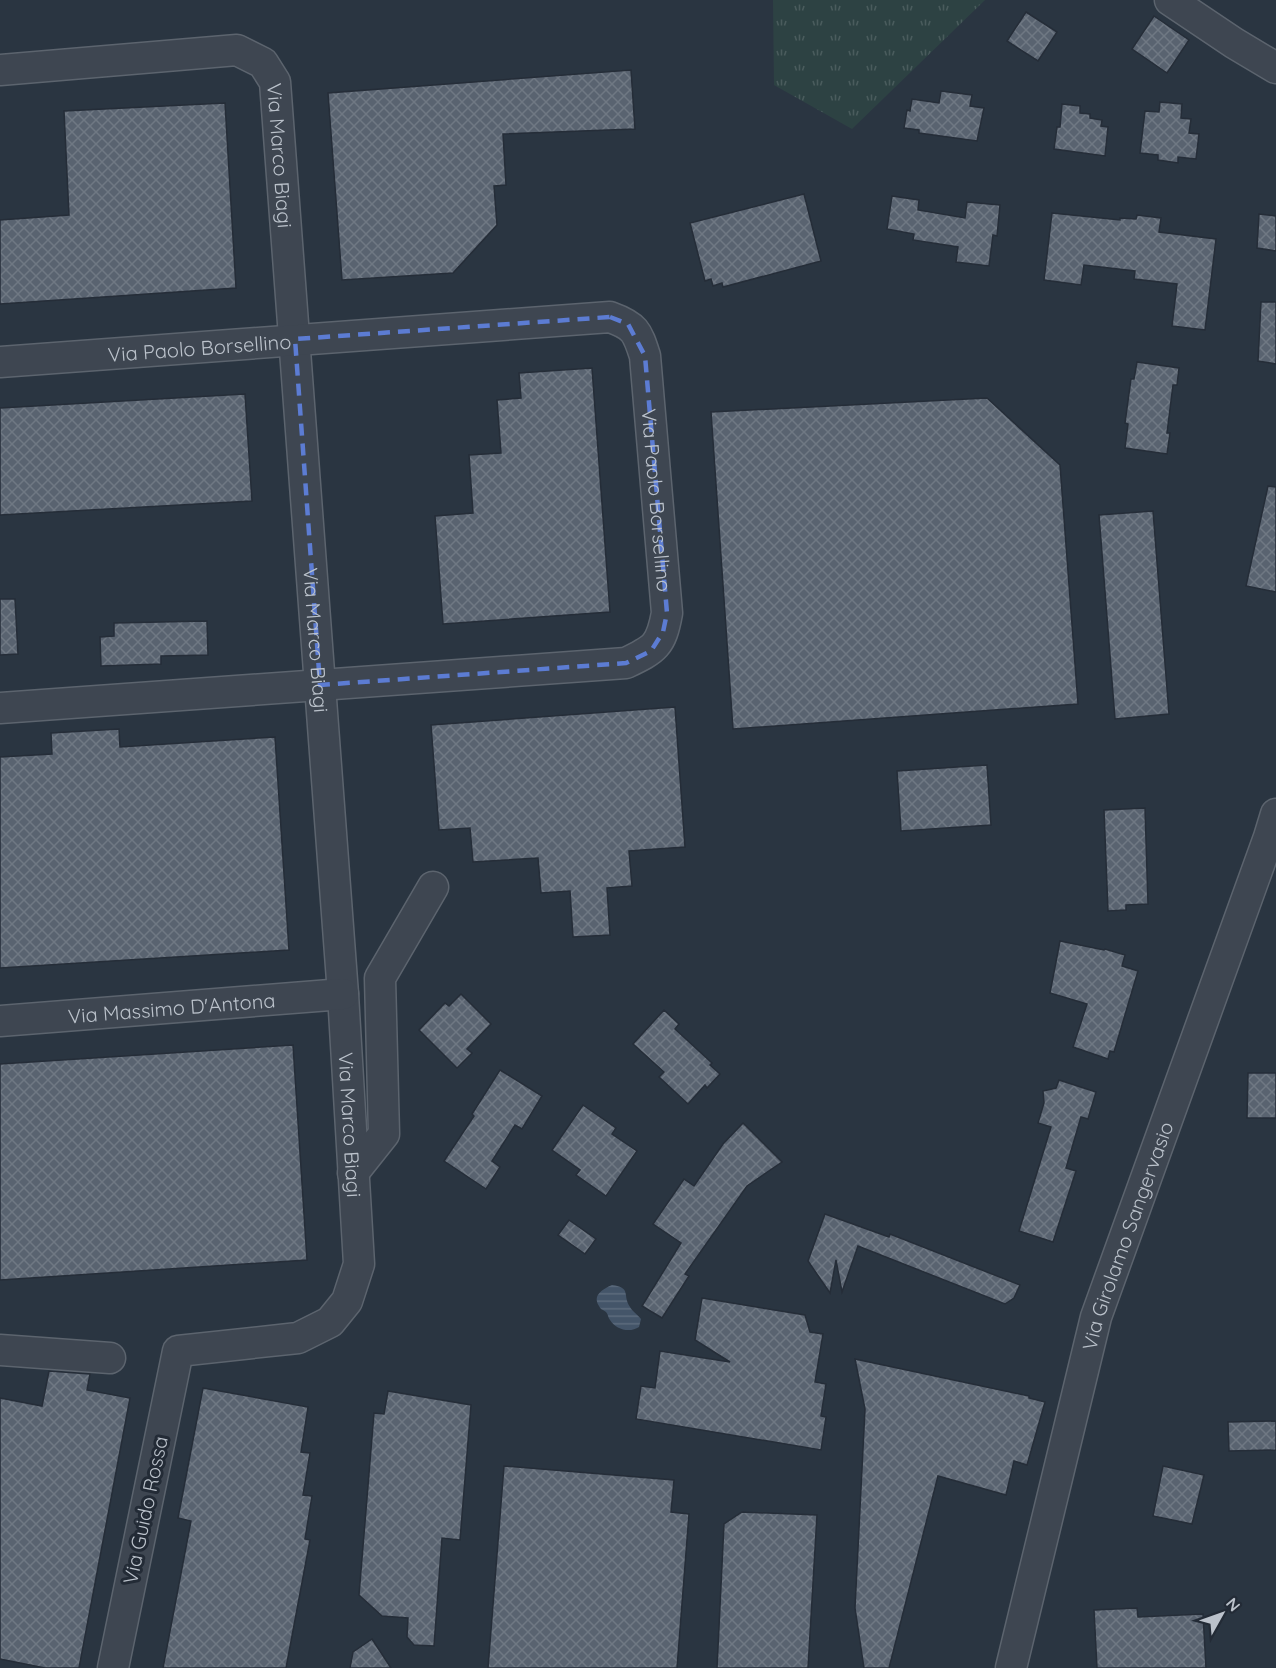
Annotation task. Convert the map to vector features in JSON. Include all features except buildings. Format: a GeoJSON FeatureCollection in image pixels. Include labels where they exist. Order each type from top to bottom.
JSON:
{"type":"FeatureCollection","features":[{"type":"Feature","properties":{"kind":"street"},"geometry":{"type":"LineString","coordinates":[[1170,0],[1276,68]]}},
{"type":"Feature","properties":{"kind":"street","name":"Via Marco Biagi"},"geometry":{"type":"LineString","coordinates":[[0,70],[237,50],[263,63],[275,82],[343,994],[359,1264],[347,1301],[330,1322],[298,1338],[178,1351]]}},
{"type":"Feature","properties":{"kind":"street","name":"Via Paolo Borsellino"},"geometry":{"type":"LineString","coordinates":[[0,362],[610,317],[628,324],[639,337],[645,356],[667,614],[663,632],[651,651],[626,663],[0,708]]}},
{"type":"Feature","properties":{"kind":"street","name":"Via Girolamo Sangervasio"},"geometry":{"type":"LineString","coordinates":[[1011,1668],[1096,1317],[1276,814]]}},
{"type":"Feature","properties":{"kind":"street"},"geometry":{"type":"LineString","coordinates":[[353,1173],[384,1134],[380,978],[433,887]]}},
{"type":"Feature","properties":{"kind":"street","name":"Via Massimo D'Antona"},"geometry":{"type":"LineString","coordinates":[[0,1021],[343,994]]}},
{"type":"Feature","properties":{"kind":"street"},"geometry":{"type":"LineString","coordinates":[[0,1350],[110,1358]]}},
{"type":"Feature","properties":{"kind":"street","name":"Via Guido Rossa"},"geometry":{"type":"LineString","coordinates":[[113,1668],[178,1351]]}},
{"type":"Feature","properties":{"kind":"highlighted area"},"geometry":{"type":"Polygon","coordinates":[[[610,317],[628,324],[645,356],[667,613],[663,632],[651,651],[626,663],[320,685],[295,339],[610,317]]]}},
{"type":"Feature","properties":{"kind":"green space"},"geometry":{"type":"Polygon","coordinates":[[[773,0],[985,0],[852,129],[774,85],[773,0]]]}},
{"type":"Feature","properties":{"kind":"water"},"geometry":{"type":"Polygon","coordinates":[[[612,1285],[624,1290],[630,1307],[641,1319],[639,1327],[632,1330],[619,1328],[601,1309],[597,1302],[598,1296],[612,1285]]]}}]}
